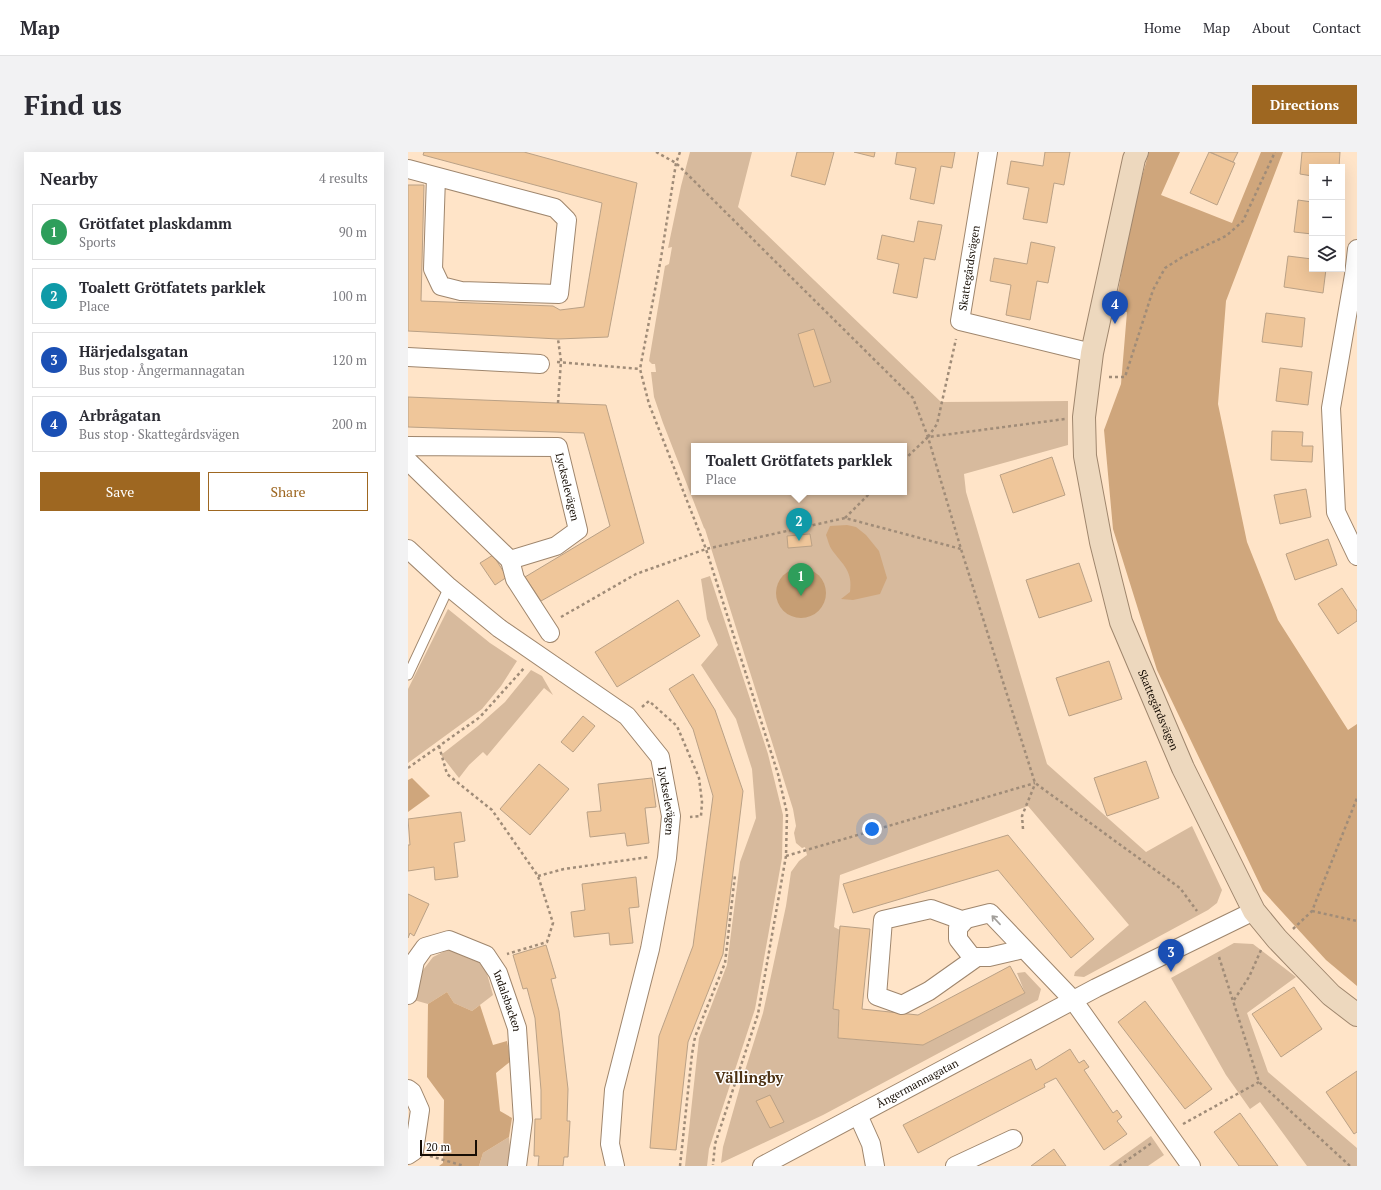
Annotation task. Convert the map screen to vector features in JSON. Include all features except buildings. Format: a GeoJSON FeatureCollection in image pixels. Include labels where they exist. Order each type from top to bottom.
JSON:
{"type":"FeatureCollection","features":[{"type":"Feature","properties":{"kind":"street","name":"Skattegårdsvägen"},"geometry":{"type":"LineString","coordinates":[[988,152],[960,321],[1092,353]]}},
{"type":"Feature","properties":{"kind":"street","name":"Skattegårdsvägen"},"geometry":{"type":"LineString","coordinates":[[1137,152],[1134,159],[1092,353],[1084,417],[1085,456],[1101,542],[1121,622],[1184,768],[1254,911],[1277,939],[1331,995],[1357,1015]]}},
{"type":"Feature","properties":{"kind":"street"},"geometry":{"type":"LineString","coordinates":[[408,169],[555,208],[567,220],[559,294],[461,291],[441,286],[432,269],[436,177]]}},
{"type":"Feature","properties":{"kind":"street"},"geometry":{"type":"LineString","coordinates":[[1357,249],[1354,275],[1331,408],[1336,512],[1357,556]]}},
{"type":"Feature","properties":{"kind":"street"},"geometry":{"type":"LineString","coordinates":[[408,357],[540,364]]}},
{"type":"Feature","properties":{"kind":"street","name":"Lyckselevägen"},"geometry":{"type":"LineString","coordinates":[[408,446],[558,447],[578,530],[556,546],[510,560]]}},
{"type":"Feature","properties":{"kind":"street"},"geometry":{"type":"LineString","coordinates":[[408,461],[510,560],[515,579],[550,633]]}},
{"type":"Feature","properties":{"kind":"street","name":"Lyckselevägen"},"geometry":{"type":"LineString","coordinates":[[408,549],[449,587],[499,628],[627,716],[660,756],[671,816],[667,858],[650,949],[614,1090],[610,1144],[614,1166]]}},
{"type":"Feature","properties":{"kind":"street"},"geometry":{"type":"LineString","coordinates":[[964,921],[931,909],[883,920],[877,996],[902,1005],[929,991],[977,957]]}},
{"type":"Feature","properties":{"kind":"street","name":"Ångermannagatan"},"geometry":{"type":"LineString","coordinates":[[762,1166],[1096,988],[1254,911]]}},
{"type":"Feature","properties":{"kind":"street"},"geometry":{"type":"LineString","coordinates":[[1023,949],[989,957],[972,957],[958,939],[958,928],[966,918],[990,913],[1073,1000],[1166,1133],[1191,1166]]}},
{"type":"Feature","properties":{"kind":"street","name":"Indalsbacken"},"geometry":{"type":"LineString","coordinates":[[408,994],[415,961],[425,947],[450,940],[486,955],[498,973],[517,1028],[523,1120],[517,1166]]}},
{"type":"Feature","properties":{"kind":"street"},"geometry":{"type":"LineString","coordinates":[[408,1089],[412,1092],[420,1110],[411,1153]]}},
{"type":"Feature","properties":{"kind":"street"},"geometry":{"type":"LineString","coordinates":[[858,1115],[871,1144],[875,1166]]}},
{"type":"Feature","properties":{"kind":"street"},"geometry":{"type":"LineString","coordinates":[[955,1166],[1013,1139]]}},
{"type":"Feature","properties":{"kind":"lane"},"geometry":{"type":"LineString","coordinates":[[408,676],[449,587]]}},
{"type":"Feature","properties":{"kind":"path"},"geometry":{"type":"LineString","coordinates":[[656,152],[676,163],[914,398],[928,437],[961,549],[1036,783],[1180,888],[1197,911]]}},
{"type":"Feature","properties":{"kind":"path"},"geometry":{"type":"LineString","coordinates":[[680,152],[676,163],[661,258],[640,369],[649,404],[706,549],[778,774],[787,813],[786,856],[758,1014],[715,1144],[713,1165]]}},
{"type":"Feature","properties":{"kind":"path"},"geometry":{"type":"LineString","coordinates":[[1108,376],[1125,378],[1153,290],[1164,268],[1184,256],[1226,236],[1243,221],[1275,152]]}},
{"type":"Feature","properties":{"kind":"path"},"geometry":{"type":"LineString","coordinates":[[907,457],[928,437],[938,424],[960,321]]}},
{"type":"Feature","properties":{"kind":"path"},"geometry":{"type":"LineString","coordinates":[[558,339],[561,361],[558,403]]}},
{"type":"Feature","properties":{"kind":"path"},"geometry":{"type":"LineString","coordinates":[[540,364],[561,361],[640,369]]}},
{"type":"Feature","properties":{"kind":"path"},"geometry":{"type":"LineString","coordinates":[[928,437],[1084,417]]}},
{"type":"Feature","properties":{"kind":"path"},"geometry":{"type":"LineString","coordinates":[[845,518],[868,495]]}},
{"type":"Feature","properties":{"kind":"path"},"geometry":{"type":"LineString","coordinates":[[706,549],[845,518],[961,549]]}},
{"type":"Feature","properties":{"kind":"path"},"geometry":{"type":"LineString","coordinates":[[439,746],[447,774],[492,810],[538,876],[553,923],[547,942],[489,959]]}},
{"type":"Feature","properties":{"kind":"path"},"geometry":{"type":"LineString","coordinates":[[786,856],[1036,783]]}},
{"type":"Feature","properties":{"kind":"path"},"geometry":{"type":"LineString","coordinates":[[1023,829],[1022,816],[1036,783]]}},
{"type":"Feature","properties":{"kind":"path"},"geometry":{"type":"LineString","coordinates":[[1357,798],[1312,911],[1357,920]]}},
{"type":"Feature","properties":{"kind":"path"},"geometry":{"type":"LineString","coordinates":[[538,876],[564,869],[655,856]]}},
{"type":"Feature","properties":{"kind":"path"},"geometry":{"type":"LineString","coordinates":[[680,1166],[695,1037],[725,963],[735,875]]}},
{"type":"Feature","properties":{"kind":"path"},"geometry":{"type":"LineString","coordinates":[[1234,1001],[1249,977],[1261,950]]}},
{"type":"Feature","properties":{"kind":"path"},"geometry":{"type":"LineString","coordinates":[[1219,957],[1234,1001],[1258,1082],[1350,1166]]}},
{"type":"Feature","properties":{"kind":"path"},"geometry":{"type":"LineString","coordinates":[[1119,1166],[1166,1133],[1258,1082]]}},
{"type":"Feature","properties":{"kind":"path"},"geometry":{"type":"LineString","coordinates":[[411,1153],[464,1166]]}},
{"type":"Feature","properties":{"kind":"shaded area"},"geometry":{"type":"Polygon","coordinates":[[[690,152],[752,152],[738,207],[941,402],[1068,401],[1068,445],[964,474],[966,492],[1047,764],[1146,852],[1192,826],[1222,890],[1217,903],[1208,910],[1084,977],[1074,976],[1075,972],[1129,925],[1028,806],[840,875],[834,927],[840,930],[833,1008],[839,1010],[838,1038],[923,1045],[1025,993],[1017,973],[1025,972],[1041,989],[1038,1000],[823,1115],[721,1163],[723,1147],[763,1013],[786,906],[791,872],[799,861],[807,855],[805,847],[802,848],[796,843],[794,833],[796,826],[793,809],[705,529],[691,495],[907,495],[907,443],[691,443],[691,495],[654,397],[651,372],[656,372],[655,364],[652,364],[649,361],[665,266],[669,264],[672,247],[668,248],[690,152]]]}},
{"type":"Feature","properties":{"kind":"shaded area"},"geometry":{"type":"Polygon","coordinates":[[[1149,152],[1180,152],[1161,195],[1232,223],[1261,152],[1283,152],[1226,301],[1218,404],[1247,542],[1278,620],[1348,730],[1357,724],[1357,986],[1326,960],[1263,891],[1157,670],[1113,529],[1104,430],[1121,384],[1127,312],[1115,309],[1132,212],[1149,152]]]}},
{"type":"Feature","properties":{"kind":"shaded area"},"geometry":{"type":"Polygon","coordinates":[[[847,525],[856,527],[866,535],[879,551],[887,578],[880,594],[853,600],[841,599],[850,592],[851,585],[849,573],[829,545],[826,535],[830,526],[847,525]]]}},
{"type":"Feature","properties":{"kind":"shaded area"},"geometry":{"type":"Polygon","coordinates":[[[801,568],[810,570],[821,579],[826,593],[824,602],[815,613],[801,618],[792,616],[781,607],[776,593],[778,584],[787,573],[801,568]]]}},
{"type":"Feature","properties":{"kind":"shaded area"},"geometry":{"type":"Polygon","coordinates":[[[710,576],[768,754],[783,815],[782,858],[755,1009],[709,1149],[707,1166],[685,1166],[699,1038],[727,965],[740,862],[756,818],[752,769],[736,719],[701,665],[718,645],[707,619],[701,579],[710,576]]]}},
{"type":"Feature","properties":{"kind":"shaded area"},"geometry":{"type":"Polygon","coordinates":[[[448,609],[490,643],[517,661],[501,686],[482,709],[408,763],[408,689],[448,609]]]}},
{"type":"Feature","properties":{"kind":"shaded area"},"geometry":{"type":"Polygon","coordinates":[[[531,670],[542,676],[553,695],[544,688],[487,756],[483,752],[469,765],[459,778],[441,755],[478,726],[505,702],[531,670]]]}},
{"type":"Feature","properties":{"kind":"shaded area"},"geometry":{"type":"Polygon","coordinates":[[[412,778],[430,796],[408,812],[408,780],[412,778]]]}},
{"type":"Feature","properties":{"kind":"shaded area"},"geometry":{"type":"Polygon","coordinates":[[[1234,943],[1253,944],[1296,977],[1247,1013],[1268,1072],[1357,1148],[1357,1166],[1307,1166],[1260,1102],[1250,1109],[1226,1075],[1171,978],[1234,943]]]}},
{"type":"Feature","properties":{"kind":"shaded area"},"geometry":{"type":"Polygon","coordinates":[[[447,950],[469,954],[484,963],[493,995],[472,1011],[454,1003],[447,992],[428,1004],[414,1000],[417,978],[433,957],[447,950]]]}},
{"type":"Feature","properties":{"kind":"shaded area"},"geometry":{"type":"Polygon","coordinates":[[[447,992],[454,1003],[472,1011],[480,1005],[493,1045],[507,1041],[511,1061],[496,1073],[500,1111],[512,1118],[509,1137],[483,1153],[479,1166],[439,1166],[443,1163],[444,1100],[427,1077],[428,1004],[447,992]]]}},
{"type":"Feature","properties":{"kind":"shaded area"},"geometry":{"type":"Polygon","coordinates":[[[1151,1136],[1164,1155],[1148,1166],[1109,1166],[1151,1136]]]}},
{"type":"Feature","properties":{"kind":"shaded area"},"geometry":{"type":"Polygon","coordinates":[[[509,1137],[509,1166],[479,1166],[483,1153],[509,1137]]]}},
{"type":"Feature","properties":{"kind":"place","name":"Arbrågatan"},"geometry":{"type":"Point","coordinates":[1115,324]}},
{"type":"Feature","properties":{"kind":"place","name":"Toalett Grötfatets parklek"},"geometry":{"type":"Point","coordinates":[799,541]}},
{"type":"Feature","properties":{"kind":"place","name":"Grötfatet plaskdamm"},"geometry":{"type":"Point","coordinates":[801,596]}},
{"type":"Feature","properties":{"kind":"place","name":"Härjedalsgatan"},"geometry":{"type":"Point","coordinates":[1171,972]}},
{"type":"Feature","properties":{"kind":"district","name":"Vällingby"},"geometry":{"type":"Point","coordinates":[749,1077]}}]}
